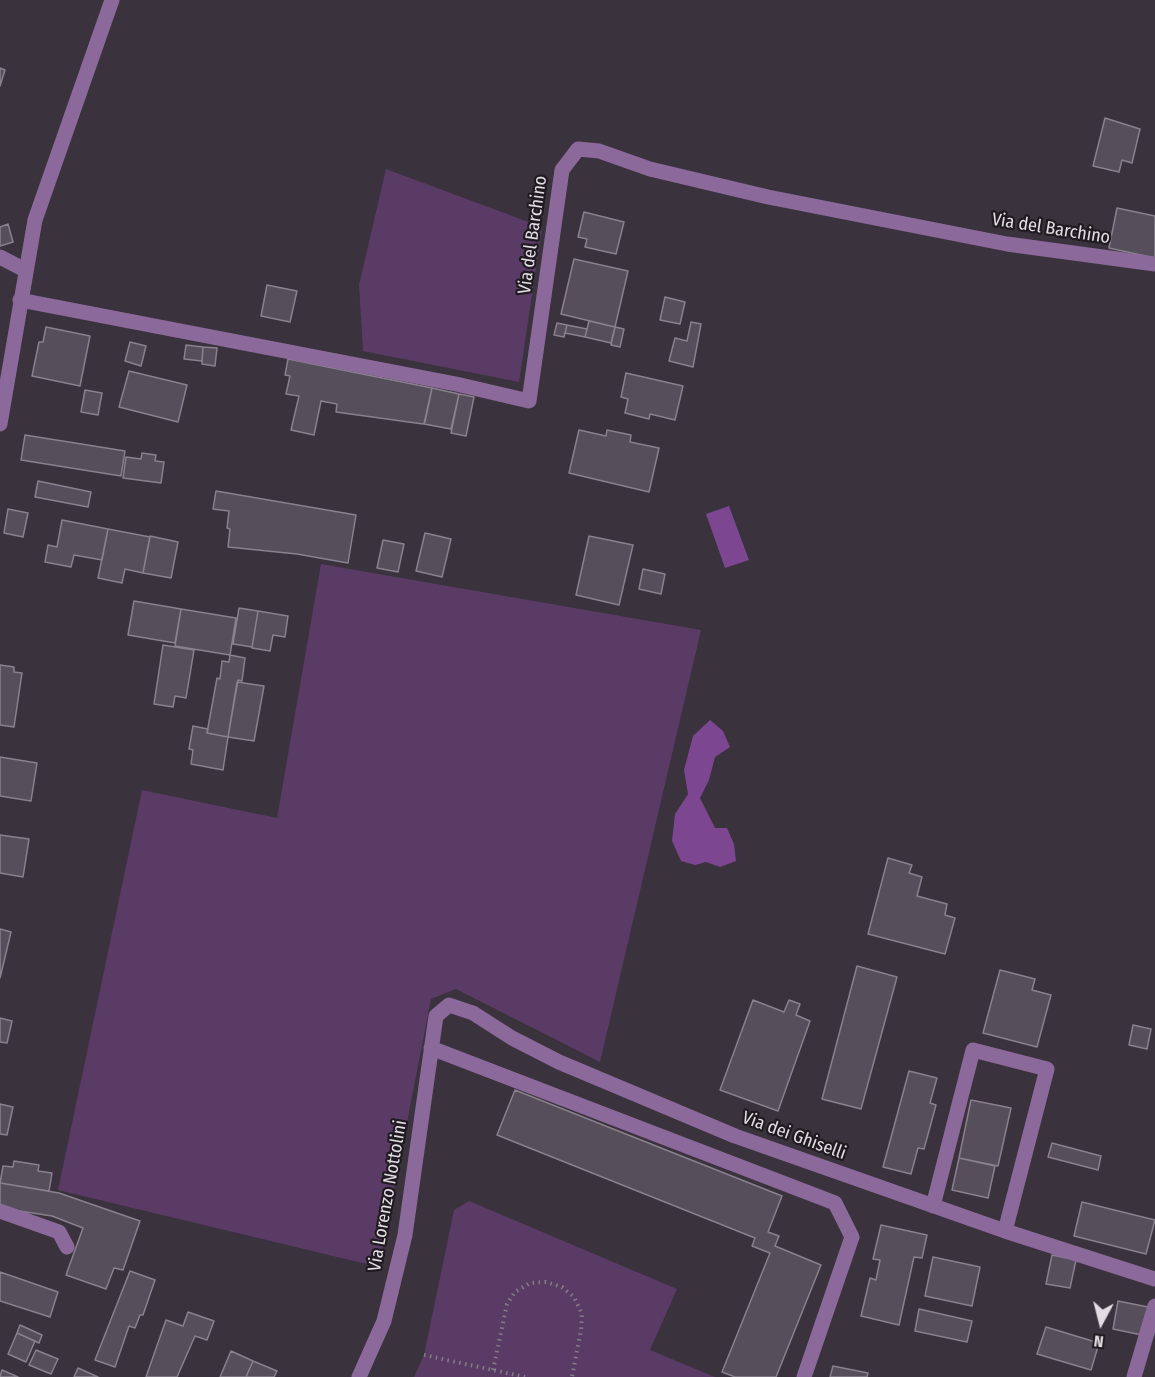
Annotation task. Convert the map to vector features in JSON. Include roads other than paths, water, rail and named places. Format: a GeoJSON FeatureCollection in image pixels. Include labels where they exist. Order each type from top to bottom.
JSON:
{"type":"FeatureCollection","features":[{"type":"Feature","properties":{"kind":"street"},"geometry":{"type":"LineString","coordinates":[[0,424],[35,220],[112,0]]}},
{"type":"Feature","properties":{"kind":"street","name":"Via del Barchino"},"geometry":{"type":"LineString","coordinates":[[20,300],[456,384],[530,401],[562,170],[578,149],[599,151],[650,169],[768,197],[1007,244],[1155,264]]}},
{"type":"Feature","properties":{"kind":"street"},"geometry":{"type":"LineString","coordinates":[[0,257],[25,270]]}},
{"type":"Feature","properties":{"kind":"street","name":"Via dei Ghiselli"},"geometry":{"type":"LineString","coordinates":[[436,1016],[449,1005],[473,1013],[512,1038],[570,1067],[735,1136],[1005,1231],[1155,1279]]}},
{"type":"Feature","properties":{"kind":"street","name":"Via Lorenzo Nottolini"},"geometry":{"type":"LineString","coordinates":[[359,1377],[384,1320],[405,1235],[436,1016]]}},
{"type":"Feature","properties":{"kind":"street"},"geometry":{"type":"LineString","coordinates":[[431,1048],[835,1203],[852,1237],[804,1377]]}},
{"type":"Feature","properties":{"kind":"street"},"geometry":{"type":"LineString","coordinates":[[933,1206],[973,1050],[1047,1069],[1005,1231]]}},
{"type":"Feature","properties":{"kind":"street"},"geometry":{"type":"LineString","coordinates":[[0,1211],[59,1232],[67,1247]]}},
{"type":"Feature","properties":{"kind":"street"},"geometry":{"type":"LineString","coordinates":[[1134,1377],[1155,1306]]}}]}
